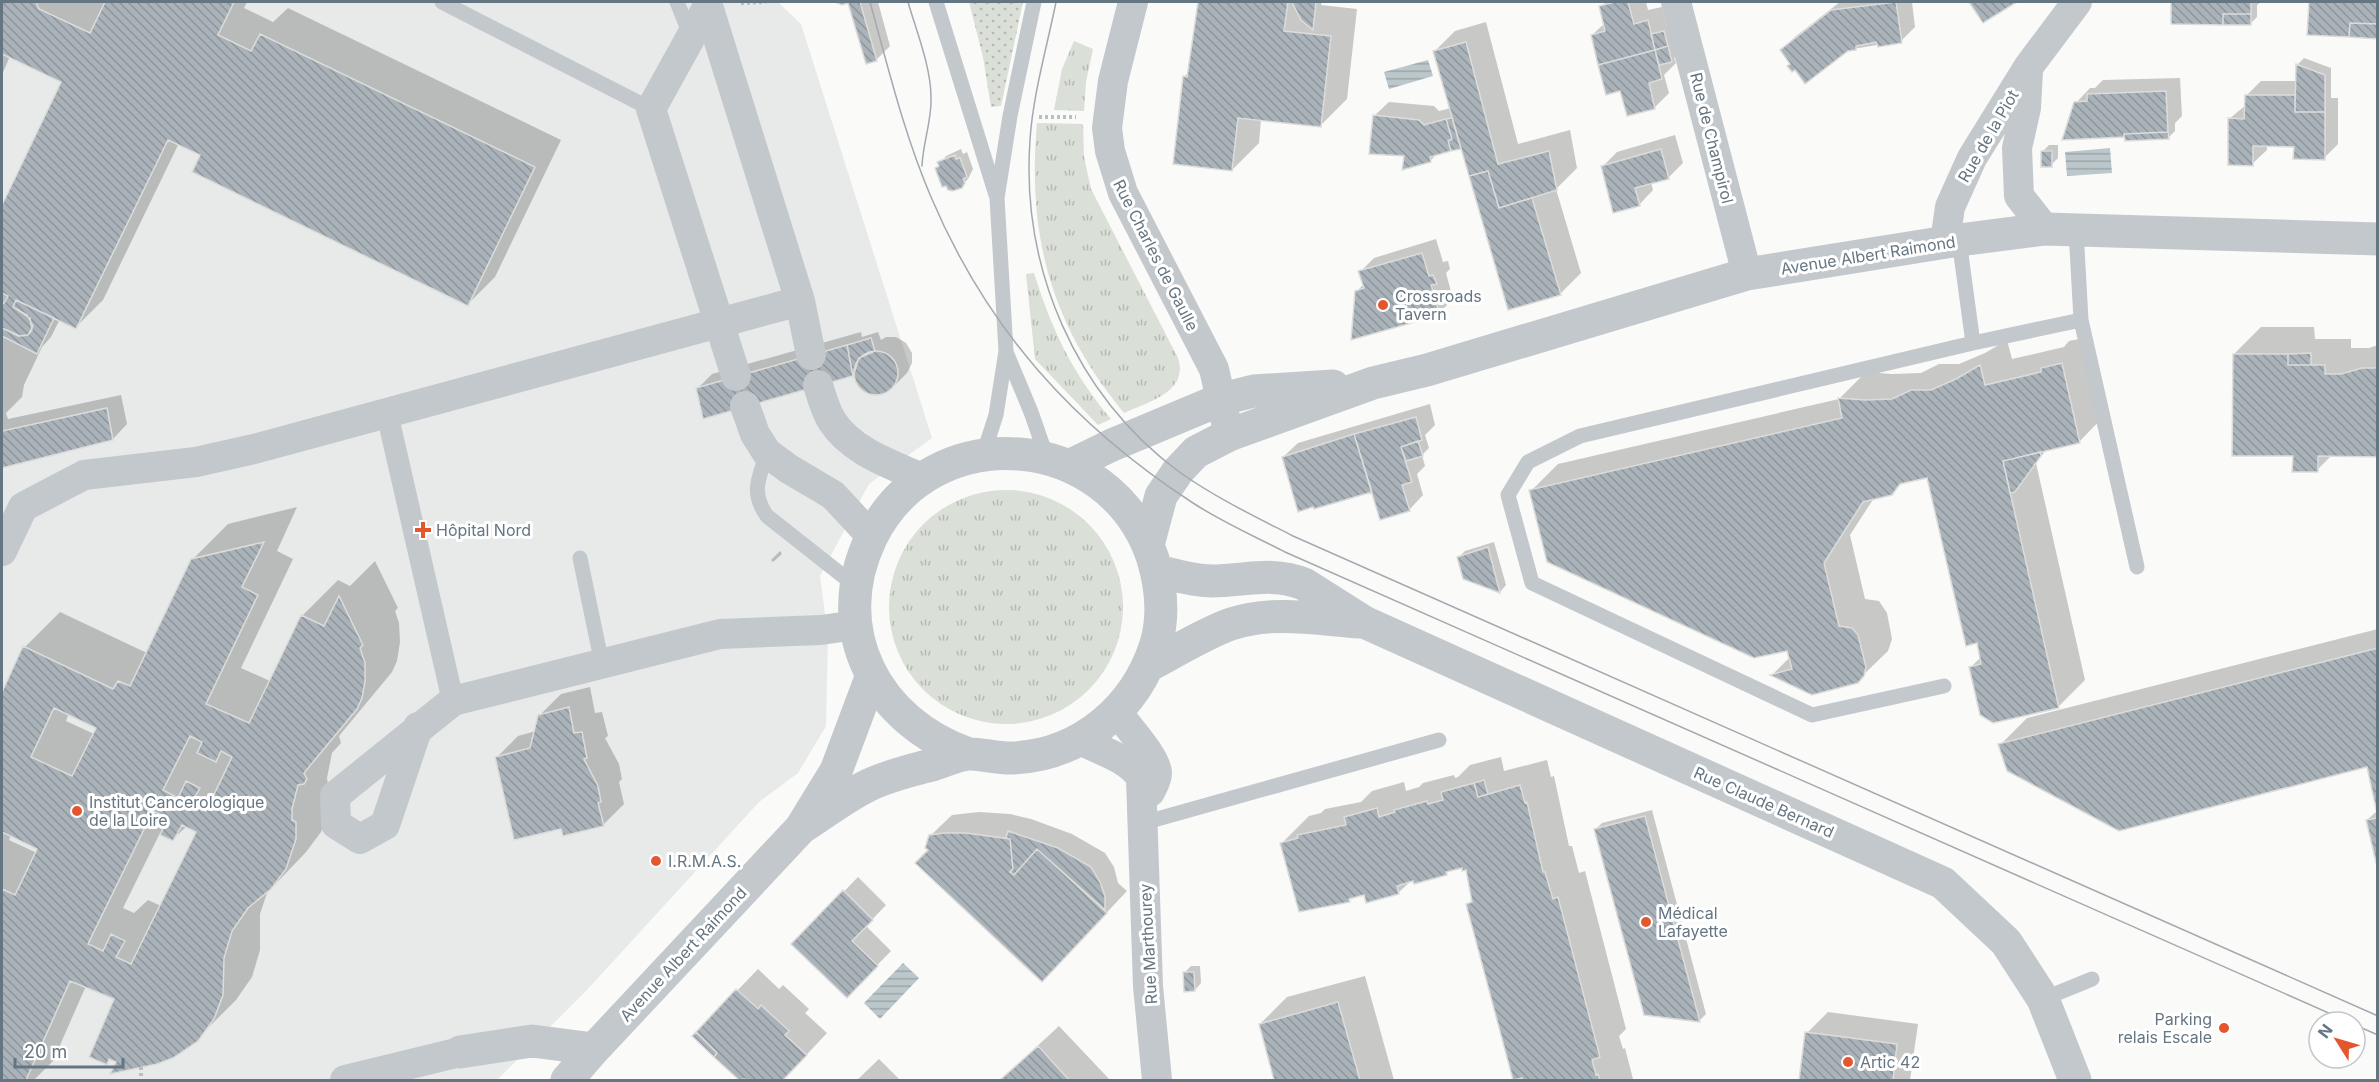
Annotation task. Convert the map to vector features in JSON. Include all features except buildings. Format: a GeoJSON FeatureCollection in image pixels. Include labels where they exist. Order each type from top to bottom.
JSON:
{"type":"FeatureCollection","features":[{"type":"Feature","properties":{"kind":"street","name":"Rue Charles de Gaulle"},"geometry":{"type":"LineString","coordinates":[[1133,2],[1113,81],[1107,128],[1110,151],[1123,193],[1214,369],[1229,435]]}},
{"type":"Feature","properties":{"kind":"street","name":"Rue de Champirol"},"geometry":{"type":"LineString","coordinates":[[1677,2],[1747,274]]}},
{"type":"Feature","properties":{"kind":"street","name":"Rue de la Piot"},"geometry":{"type":"LineString","coordinates":[[1952,241],[1950,207],[1972,158],[2029,66],[2077,2]]}},
{"type":"Feature","properties":{"kind":"street"},"geometry":{"type":"LineString","coordinates":[[707,3],[651,109],[736,376]]}},
{"type":"Feature","properties":{"kind":"street"},"geometry":{"type":"LineString","coordinates":[[707,3],[800,301],[811,355]]}},
{"type":"Feature","properties":{"kind":"street","name":"Rue de la Piot"},"geometry":{"type":"LineString","coordinates":[[2029,66],[2026,108],[2017,148],[2019,196],[2061,230]]}},
{"type":"Feature","properties":{"kind":"street","name":"Avenue Albert Raimond"},"geometry":{"type":"LineString","coordinates":[[1152,558],[1161,496],[1167,485],[1196,452],[1229,435],[1373,383],[1426,370],[1747,274],[1952,241],[2061,230],[2378,239]]}},
{"type":"Feature","properties":{"kind":"street"},"geometry":{"type":"LineString","coordinates":[[2,551],[23,507],[84,475],[196,462],[254,449],[800,301]]}},
{"type":"Feature","properties":{"kind":"street","name":"Avenue Albert Raimond"},"geometry":{"type":"LineString","coordinates":[[1058,462],[1112,445],[1222,399],[1254,391],[1373,383]]}},
{"type":"Feature","properties":{"kind":"street"},"geometry":{"type":"LineString","coordinates":[[818,385],[831,419],[850,441],[872,456],[924,478]]}},
{"type":"Feature","properties":{"kind":"street"},"geometry":{"type":"LineString","coordinates":[[745,406],[755,434],[767,453],[833,495],[872,537]]}},
{"type":"Feature","properties":{"kind":"street"},"geometry":{"type":"LineString","coordinates":[[387,413],[453,701]]}},
{"type":"Feature","properties":{"kind":"street"},"geometry":{"type":"LineString","coordinates":[[1015,453],[1058,462],[1086,474],[1116,498],[1140,528],[1152,558],[1160,589],[1160,623],[1157,641],[1137,687],[1117,712],[1080,740],[1060,750],[1037,756],[991,758],[969,754],[929,737],[912,725],[897,711],[872,675],[862,651],[856,625],[857,587],[863,558],[872,537],[894,505],[924,478],[952,464],[983,455],[1015,453]]}},
{"type":"Feature","properties":{"kind":"street","name":"Rue Claude Bernard"},"geometry":{"type":"LineString","coordinates":[[1152,558],[1190,579],[1211,581],[1264,576],[1304,584],[1364,622],[1943,883],[2006,942],[2043,999],[2076,1080]]}},
{"type":"Feature","properties":{"kind":"street","name":"Rue Claude Bernard"},"geometry":{"type":"LineString","coordinates":[[1148,666],[1230,624],[1247,620],[1281,616],[1364,622]]}},
{"type":"Feature","properties":{"kind":"street"},"geometry":{"type":"LineString","coordinates":[[418,727],[453,701],[720,634],[821,630],[856,625]]}},
{"type":"Feature","properties":{"kind":"street","name":"Avenue Albert Raimond"},"geometry":{"type":"LineString","coordinates":[[567,1080],[801,828],[836,771],[872,675]]}},
{"type":"Feature","properties":{"kind":"street","name":"Rue Marthourey"},"geometry":{"type":"LineString","coordinates":[[1117,712],[1151,756],[1156,767],[1155,783],[1142,815]]}},
{"type":"Feature","properties":{"kind":"street","name":"Rue Marthourey"},"geometry":{"type":"LineString","coordinates":[[1080,740],[1138,772],[1143,784],[1148,986],[1157,1080]]}},
{"type":"Feature","properties":{"kind":"street","name":"Avenue Albert Raimond"},"geometry":{"type":"LineString","coordinates":[[801,828],[867,786],[969,754]]}},
{"type":"Feature","properties":{"kind":"street"},"geometry":{"type":"LineString","coordinates":[[345,1080],[460,1052],[532,1041],[594,1049]]}},
{"type":"Feature","properties":{"kind":"lane"},"geometry":{"type":"LineString","coordinates":[[442,2],[651,109]]}},
{"type":"Feature","properties":{"kind":"lane"},"geometry":{"type":"LineString","coordinates":[[677,2],[691,37]]}},
{"type":"Feature","properties":{"kind":"lane"},"geometry":{"type":"LineString","coordinates":[[936,2],[997,198]]}},
{"type":"Feature","properties":{"kind":"lane"},"geometry":{"type":"LineString","coordinates":[[983,455],[996,415],[1006,351],[997,198],[1010,116],[1034,2]]}},
{"type":"Feature","properties":{"kind":"lane"},"geometry":{"type":"LineString","coordinates":[[2061,230],[2137,567]]}},
{"type":"Feature","properties":{"kind":"lane"},"geometry":{"type":"LineString","coordinates":[[1952,241],[1973,343]]}},
{"type":"Feature","properties":{"kind":"lane"},"geometry":{"type":"LineString","coordinates":[[1944,686],[1812,715],[1532,584],[1508,495],[1528,462],[1580,436],[1973,343],[2081,320]]}},
{"type":"Feature","properties":{"kind":"lane"},"geometry":{"type":"LineString","coordinates":[[1006,351],[1031,412],[1058,462]]}},
{"type":"Feature","properties":{"kind":"lane"},"geometry":{"type":"LineString","coordinates":[[767,453],[757,484],[758,504],[767,516],[857,587]]}},
{"type":"Feature","properties":{"kind":"lane"},"geometry":{"type":"LineString","coordinates":[[580,558],[602,664]]}},
{"type":"Feature","properties":{"kind":"lane"},"geometry":{"type":"LineString","coordinates":[[1142,815],[1440,740]]}},
{"type":"Feature","properties":{"kind":"lane"},"geometry":{"type":"LineString","coordinates":[[2043,999],[2092,979]]}},
{"type":"Feature","properties":{"kind":"path"},"geometry":{"type":"LineString","coordinates":[[1039,117],[1079,117]]}},
{"type":"Feature","properties":{"kind":"path"},"geometry":{"type":"LineString","coordinates":[[141,1067],[141,1080]]}},
{"type":"Feature","properties":{"kind":"shaded area","name":"Hôpital Nord"},"geometry":{"type":"Polygon","coordinates":[[[2,2],[778,2],[801,24],[932,438],[869,484],[820,576],[828,636],[826,726],[798,773],[759,802],[586,991],[497,1080],[2,1080],[2,2]]]}},
{"type":"Feature","properties":{"kind":"shaded area"},"geometry":{"type":"Polygon","coordinates":[[[1428,60],[1433,76],[1389,89],[1384,72],[1428,60]]]}},
{"type":"Feature","properties":{"kind":"shaded area"},"geometry":{"type":"Polygon","coordinates":[[[2110,148],[2112,173],[2067,176],[2065,152],[2110,148]]]}},
{"type":"Feature","properties":{"kind":"shaded area"},"geometry":{"type":"Polygon","coordinates":[[[903,963],[919,978],[880,1019],[864,1003],[903,963]]]}},
{"type":"Feature","properties":{"kind":"green space"},"geometry":{"type":"Polygon","coordinates":[[[969,2],[1023,2],[1001,106],[991,107],[983,57],[969,2]]]}},
{"type":"Feature","properties":{"kind":"green space"},"geometry":{"type":"Polygon","coordinates":[[[1074,41],[1093,49],[1086,82],[1084,111],[1054,110],[1062,69],[1074,41]]]}},
{"type":"Feature","properties":{"kind":"green space"},"geometry":{"type":"Polygon","coordinates":[[[1037,123],[1083,124],[1084,157],[1091,189],[1178,358],[1180,370],[1178,379],[1172,387],[1155,400],[1124,413],[1099,380],[1078,346],[1049,277],[1036,204],[1037,123]]]}},
{"type":"Feature","properties":{"kind":"green space"},"geometry":{"type":"Polygon","coordinates":[[[1034,273],[1056,332],[1074,368],[1111,419],[1098,425],[1035,359],[1026,274],[1034,273]]]}},
{"type":"Feature","properties":{"kind":"green space"},"geometry":{"type":"Polygon","coordinates":[[[995,490],[1017,490],[1051,499],[1071,510],[1089,524],[1103,542],[1114,562],[1121,584],[1123,607],[1121,630],[1114,652],[1103,672],[1089,690],[1061,710],[1040,719],[1017,724],[995,724],[972,719],[951,710],[932,698],[915,681],[894,641],[889,618],[889,596],[894,573],[903,552],[915,533],[932,516],[972,495],[995,490]]]}},
{"type":"Feature","properties":{"kind":"tram line"},"geometry":{"type":"LineString","coordinates":[[870,2],[897,100],[921,173],[953,245],[979,290],[1007,331],[1072,407],[1109,441],[1193,503],[1285,552],[2322,1010]]}},
{"type":"Feature","properties":{"kind":"tram line"},"geometry":{"type":"LineString","coordinates":[[908,2],[926,61],[930,85],[930,114],[922,166]]}},
{"type":"Feature","properties":{"kind":"tram line"},"geometry":{"type":"LineString","coordinates":[[1056,2],[1037,88],[1030,140],[1030,188],[1035,235],[1046,281],[1062,325],[1084,366],[1110,405],[1142,440],[1178,471],[1220,498],[1293,536],[2378,1016]]}},
{"type":"Feature","properties":{"kind":"tram line"},"geometry":{"type":"LineString","coordinates":[[2367,1030],[2378,1035]]}},
{"type":"Feature","properties":{"kind":"place","name":"Crossroads Tavern"},"geometry":{"type":"Point","coordinates":[1383,305]}},
{"type":"Feature","properties":{"kind":"place","name":"Hôpital Nord"},"geometry":{"type":"Point","coordinates":[423,530]}},
{"type":"Feature","properties":{"kind":"place","name":"Institut Cancerologique de la Loire"},"geometry":{"type":"Point","coordinates":[77,811]}},
{"type":"Feature","properties":{"kind":"place","name":"I.R.M.A.S."},"geometry":{"type":"Point","coordinates":[656,861]}},
{"type":"Feature","properties":{"kind":"place","name":"Médical Lafayette"},"geometry":{"type":"Point","coordinates":[1646,922]}},
{"type":"Feature","properties":{"kind":"place","name":"Parking relais Escale"},"geometry":{"type":"Point","coordinates":[2224,1028]}},
{"type":"Feature","properties":{"kind":"place","name":"Artic 42"},"geometry":{"type":"Point","coordinates":[1848,1062]}}]}
